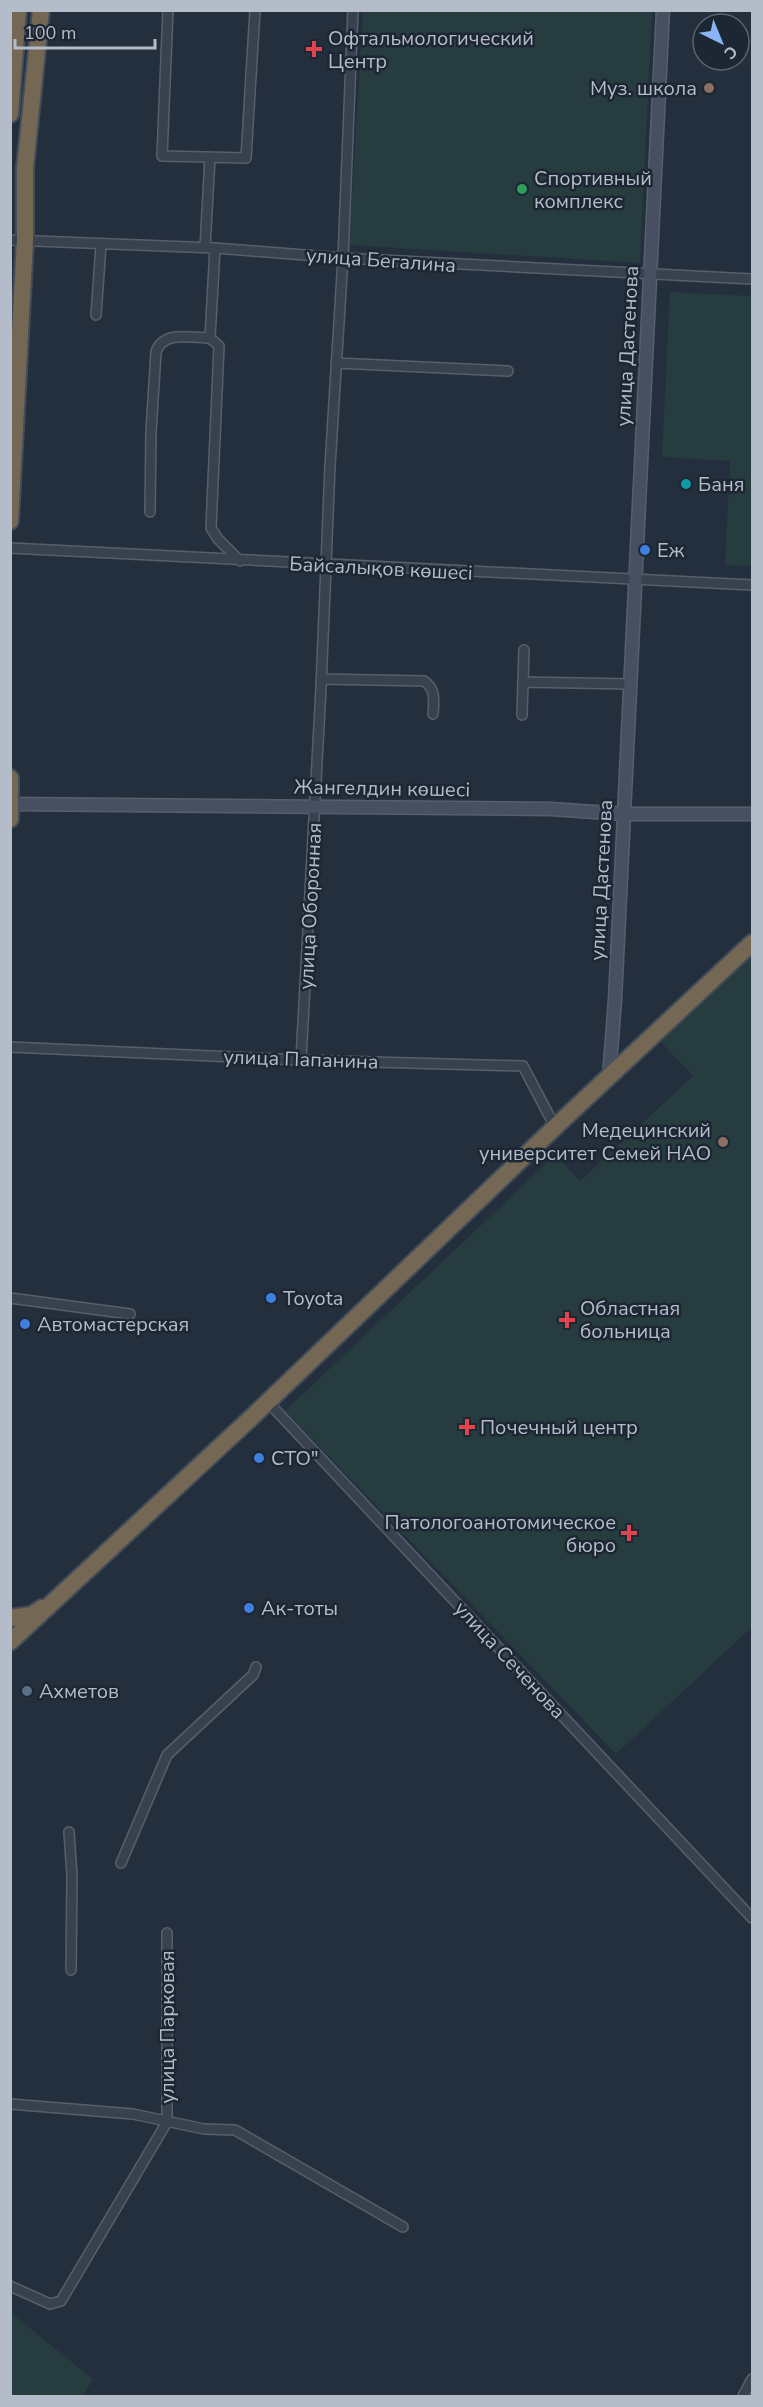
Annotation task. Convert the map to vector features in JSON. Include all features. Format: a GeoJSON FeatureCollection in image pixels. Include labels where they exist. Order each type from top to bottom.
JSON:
{"type":"FeatureCollection","features":[{"type":"Feature","properties":{"kind":"highway"},"geometry":{"type":"LineString","coordinates":[[10,521],[18,240],[41,10]]}},
{"type":"Feature","properties":{"kind":"highway"},"geometry":{"type":"LineString","coordinates":[[10,114],[15,20]]}},
{"type":"Feature","properties":{"kind":"highway"},"geometry":{"type":"LineString","coordinates":[[10,778],[11,809]]}},
{"type":"Feature","properties":{"kind":"highway"},"geometry":{"type":"LineString","coordinates":[[10,1642],[268,1402],[555,1127],[753,944]]}},
{"type":"Feature","properties":{"kind":"highway"},"geometry":{"type":"LineString","coordinates":[[10,1618],[32,1615],[65,1592]]}},
{"type":"Feature","properties":{"kind":"street"},"geometry":{"type":"LineString","coordinates":[[168,10],[162,156],[246,158],[255,10]]}},
{"type":"Feature","properties":{"kind":"street","name":"улица Оборонная"},"geometry":{"type":"LineString","coordinates":[[302,1060],[343,258],[353,10]]}},
{"type":"Feature","properties":{"kind":"street","name":"улица Дастенова"},"geometry":{"type":"LineString","coordinates":[[609,1077],[663,10]]}},
{"type":"Feature","properties":{"kind":"street"},"geometry":{"type":"LineString","coordinates":[[205,248],[210,157]]}},
{"type":"Feature","properties":{"kind":"street","name":"улица Бегалина"},"geometry":{"type":"LineString","coordinates":[[18,240],[215,248],[343,258],[753,279]]}},
{"type":"Feature","properties":{"kind":"street"},"geometry":{"type":"LineString","coordinates":[[96,315],[101,245]]}},
{"type":"Feature","properties":{"kind":"street"},"geometry":{"type":"LineString","coordinates":[[210,339],[215,248]]}},
{"type":"Feature","properties":{"kind":"street"},"geometry":{"type":"LineString","coordinates":[[150,512],[151,432],[156,352],[159,343],[168,337],[210,339],[219,346],[211,528],[218,539],[240,561]]}},
{"type":"Feature","properties":{"kind":"street"},"geometry":{"type":"LineString","coordinates":[[336,363],[508,371]]}},
{"type":"Feature","properties":{"kind":"street","name":"Байсалықов көшесі"},"geometry":{"type":"LineString","coordinates":[[10,548],[326,566],[753,585]]}},
{"type":"Feature","properties":{"kind":"street"},"geometry":{"type":"LineString","coordinates":[[522,715],[524,650]]}},
{"type":"Feature","properties":{"kind":"street"},"geometry":{"type":"LineString","coordinates":[[321,679],[424,681],[430,685],[434,693],[433,714]]}},
{"type":"Feature","properties":{"kind":"street"},"geometry":{"type":"LineString","coordinates":[[523,682],[630,684]]}},
{"type":"Feature","properties":{"kind":"street","name":"Жангелдин көшесі"},"geometry":{"type":"LineString","coordinates":[[11,809],[315,807],[551,809],[624,814],[753,814]]}},
{"type":"Feature","properties":{"kind":"street","name":"улица Папанина"},"geometry":{"type":"LineString","coordinates":[[10,1047],[302,1060],[523,1066],[555,1127]]}},
{"type":"Feature","properties":{"kind":"street"},"geometry":{"type":"LineString","coordinates":[[10,1298],[130,1314]]}},
{"type":"Feature","properties":{"kind":"street","name":"улица Сеченова"},"geometry":{"type":"LineString","coordinates":[[268,1402],[753,1918]]}},
{"type":"Feature","properties":{"kind":"street"},"geometry":{"type":"LineString","coordinates":[[121,1863],[167,1755],[253,1675],[256,1668]]}},
{"type":"Feature","properties":{"kind":"street"},"geometry":{"type":"LineString","coordinates":[[69,1832],[72,1876],[71,1970]]}},
{"type":"Feature","properties":{"kind":"street","name":"улица Парковая"},"geometry":{"type":"LineString","coordinates":[[167,1933],[167,2122]]}},
{"type":"Feature","properties":{"kind":"street"},"geometry":{"type":"LineString","coordinates":[[10,2104],[133,2114],[204,2129],[236,2130],[403,2227]]}},
{"type":"Feature","properties":{"kind":"street"},"geometry":{"type":"LineString","coordinates":[[10,2286],[50,2304],[61,2301],[167,2122]]}},
{"type":"Feature","properties":{"kind":"street"},"geometry":{"type":"LineString","coordinates":[[743,2397],[753,2379]]}},
{"type":"Feature","properties":{"kind":"green space"},"geometry":{"type":"Polygon","coordinates":[[[363,11],[652,11],[640,263],[349,245],[363,11]]]}},
{"type":"Feature","properties":{"kind":"green space"},"geometry":{"type":"Polygon","coordinates":[[[670,292],[752,296],[752,566],[725,565],[730,461],[662,457],[670,292]]]}},
{"type":"Feature","properties":{"kind":"green space"},"geometry":{"type":"Polygon","coordinates":[[[752,949],[752,1627],[616,1754],[285,1411],[555,1155],[580,1181],[693,1076],[656,1037],[752,949]]]}},
{"type":"Feature","properties":{"kind":"green space"},"geometry":{"type":"Polygon","coordinates":[[[10,2312],[93,2379],[83,2396],[11,2396],[10,2312]]]}},
{"type":"Feature","properties":{"kind":"place","name":"Офтальмологический Центр"},"geometry":{"type":"Point","coordinates":[314,49]}},
{"type":"Feature","properties":{"kind":"place","name":"Муз. школа"},"geometry":{"type":"Point","coordinates":[709,88]}},
{"type":"Feature","properties":{"kind":"place","name":"Спортивный комплекс"},"geometry":{"type":"Point","coordinates":[522,189]}},
{"type":"Feature","properties":{"kind":"place","name":"Баня"},"geometry":{"type":"Point","coordinates":[686,484]}},
{"type":"Feature","properties":{"kind":"place","name":"Еж"},"geometry":{"type":"Point","coordinates":[645,550]}},
{"type":"Feature","properties":{"kind":"place","name":"Медецинский университет Семей НАО"},"geometry":{"type":"Point","coordinates":[723,1142]}},
{"type":"Feature","properties":{"kind":"place","name":"Toyota"},"geometry":{"type":"Point","coordinates":[271,1298]}},
{"type":"Feature","properties":{"kind":"place","name":"Областная больница"},"geometry":{"type":"Point","coordinates":[567,1320]}},
{"type":"Feature","properties":{"kind":"place","name":"Автомастерская"},"geometry":{"type":"Point","coordinates":[25,1324]}},
{"type":"Feature","properties":{"kind":"place","name":"Почечный центр"},"geometry":{"type":"Point","coordinates":[467,1427]}},
{"type":"Feature","properties":{"kind":"place","name":"СТО\""},"geometry":{"type":"Point","coordinates":[259,1458]}},
{"type":"Feature","properties":{"kind":"place","name":"Патологоанотомическое бюро"},"geometry":{"type":"Point","coordinates":[629,1533]}},
{"type":"Feature","properties":{"kind":"place","name":"Ак-тоты"},"geometry":{"type":"Point","coordinates":[249,1608]}},
{"type":"Feature","properties":{"kind":"place","name":"Ахметов"},"geometry":{"type":"Point","coordinates":[27,1691]}}]}
